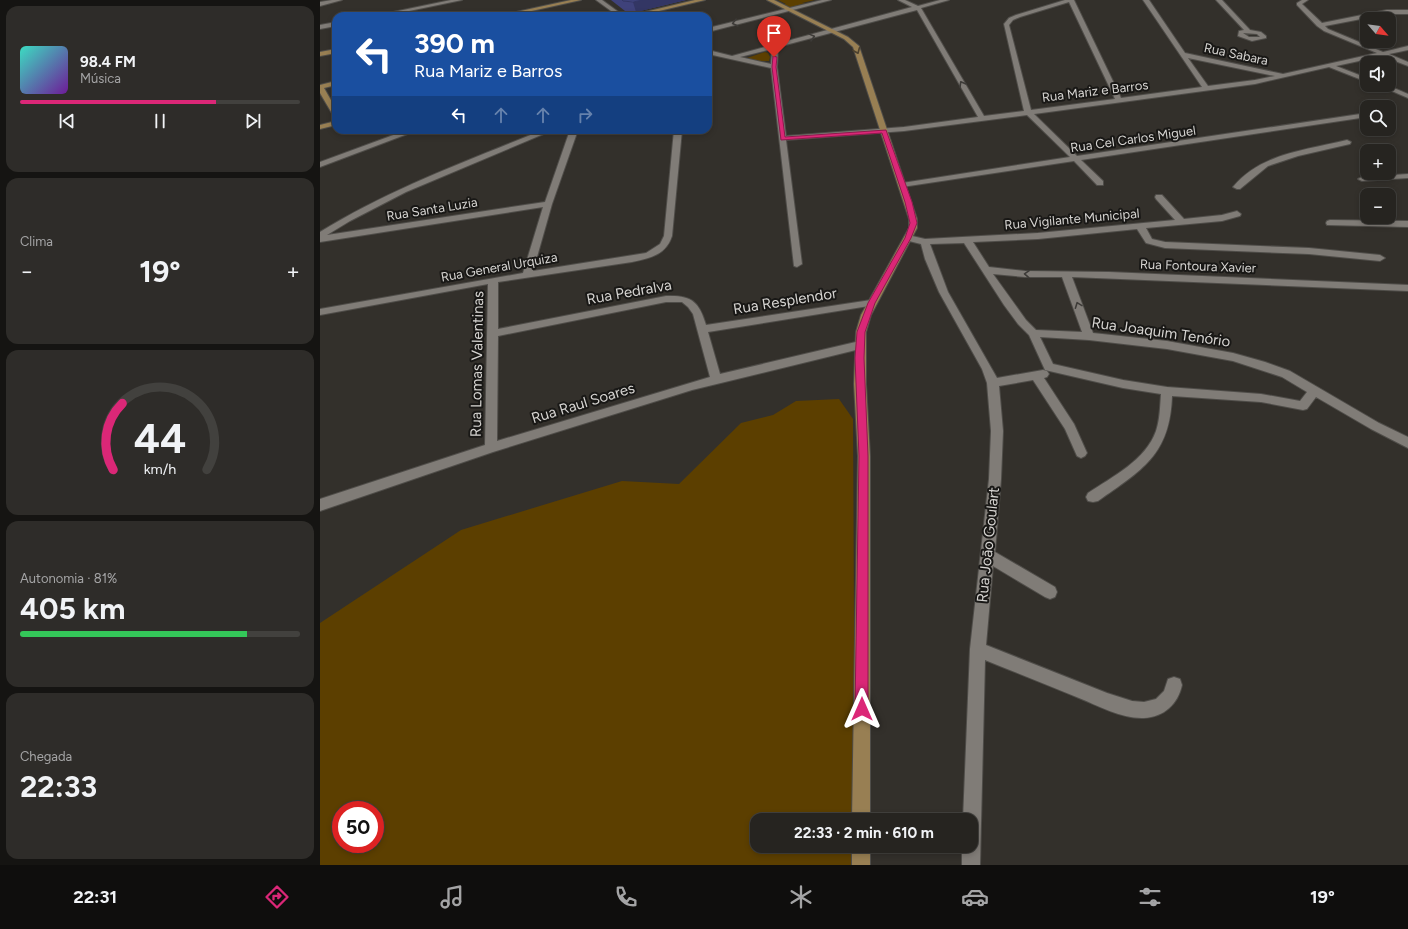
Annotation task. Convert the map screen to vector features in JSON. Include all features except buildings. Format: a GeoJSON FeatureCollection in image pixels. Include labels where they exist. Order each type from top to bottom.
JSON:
{"type":"FeatureCollection","features":[{"type":"Feature","properties":{"kind":"main road"},"geometry":{"type":"LineString","coordinates":[[520,12],[578,0]]}},
{"type":"Feature","properties":{"kind":"main road"},"geometry":{"type":"LineString","coordinates":[[649,12],[702,0]]}},
{"type":"Feature","properties":{"kind":"main road"},"geometry":{"type":"LineString","coordinates":[[770,0],[850,40],[856,46],[908,202],[913,223],[908,238],[871,303],[863,323],[860,345],[860,384],[864,456],[861,813]]}},
{"type":"Feature","properties":{"kind":"main road"},"geometry":{"type":"LineString","coordinates":[[320,54],[332,52]]}},
{"type":"Feature","properties":{"kind":"main road"},"geometry":{"type":"LineString","coordinates":[[332,84],[320,87],[332,108]]}},
{"type":"Feature","properties":{"kind":"main road"},"geometry":{"type":"LineString","coordinates":[[320,127],[332,124]]}},
{"type":"Feature","properties":{"kind":"main road"},"geometry":{"type":"LineString","coordinates":[[861,853],[861,865]]}},
{"type":"Feature","properties":{"kind":"street"},"geometry":{"type":"LineString","coordinates":[[320,4],[339,0]]}},
{"type":"Feature","properties":{"kind":"street"},"geometry":{"type":"LineString","coordinates":[[398,12],[459,0]]}},
{"type":"Feature","properties":{"kind":"street"},"geometry":{"type":"LineString","coordinates":[[599,0],[615,12]]}},
{"type":"Feature","properties":{"kind":"street"},"geometry":{"type":"LineString","coordinates":[[712,29],[828,0]]}},
{"type":"Feature","properties":{"kind":"street"},"geometry":{"type":"LineString","coordinates":[[901,0],[918,8],[982,118]]}},
{"type":"Feature","properties":{"kind":"street"},"geometry":{"type":"LineString","coordinates":[[734,58],[946,0]]}},
{"type":"Feature","properties":{"kind":"street"},"geometry":{"type":"LineString","coordinates":[[1100,183],[1028,112],[1006,25],[1011,19],[1018,16],[1070,0],[1119,100]]}},
{"type":"Feature","properties":{"kind":"street"},"geometry":{"type":"LineString","coordinates":[[1146,0],[1206,89]]}},
{"type":"Feature","properties":{"kind":"street"},"geometry":{"type":"LineString","coordinates":[[1219,0],[1248,31]]}},
{"type":"Feature","properties":{"kind":"street"},"geometry":{"type":"LineString","coordinates":[[1305,0],[1299,4],[1326,30],[1408,64]]}},
{"type":"Feature","properties":{"kind":"street"},"geometry":{"type":"LineString","coordinates":[[1319,24],[1387,12],[1408,12]]}},
{"type":"Feature","properties":{"kind":"street"},"geometry":{"type":"LineString","coordinates":[[320,27],[332,25]]}},
{"type":"Feature","properties":{"kind":"street"},"geometry":{"type":"LineString","coordinates":[[775,47],[774,67],[798,264]]}},
{"type":"Feature","properties":{"kind":"street","name":"Rua Mariz e Barros"},"geometry":{"type":"LineString","coordinates":[[782,138],[884,131],[1256,82],[1408,48]]}},
{"type":"Feature","properties":{"kind":"street"},"geometry":{"type":"LineString","coordinates":[[712,53],[774,67]]}},
{"type":"Feature","properties":{"kind":"street","name":"Rua Sabara"},"geometry":{"type":"LineString","coordinates":[[1184,55],[1284,76]]}},
{"type":"Feature","properties":{"kind":"street"},"geometry":{"type":"LineString","coordinates":[[1331,66],[1360,77]]}},
{"type":"Feature","properties":{"kind":"street"},"geometry":{"type":"LineString","coordinates":[[1396,91],[1408,96]]}},
{"type":"Feature","properties":{"kind":"street","name":"Rua Cel Carlos Miguel"},"geometry":{"type":"LineString","coordinates":[[902,185],[1360,116]]}},
{"type":"Feature","properties":{"kind":"street"},"geometry":{"type":"LineString","coordinates":[[320,165],[403,134]]}},
{"type":"Feature","properties":{"kind":"street"},"geometry":{"type":"LineString","coordinates":[[320,237],[352,215],[400,192],[540,134]]}},
{"type":"Feature","properties":{"kind":"street"},"geometry":{"type":"LineString","coordinates":[[527,275],[548,204],[573,134]]}},
{"type":"Feature","properties":{"kind":"street","name":"Rua General Urquiza"},"geometry":{"type":"LineString","coordinates":[[320,312],[493,280],[632,259],[659,251],[666,242],[668,230],[678,134]]}},
{"type":"Feature","properties":{"kind":"street"},"geometry":{"type":"LineString","coordinates":[[1237,187],[1265,164],[1286,156],[1348,142]]}},
{"type":"Feature","properties":{"kind":"street"},"geometry":{"type":"LineString","coordinates":[[1396,177],[1408,176]]}},
{"type":"Feature","properties":{"kind":"street"},"geometry":{"type":"LineString","coordinates":[[1159,197],[1182,222]]}},
{"type":"Feature","properties":{"kind":"street","name":"Rua Santa Luzia"},"geometry":{"type":"LineString","coordinates":[[320,237],[548,204]]}},
{"type":"Feature","properties":{"kind":"street","name":"Rua Vigilante Municipal"},"geometry":{"type":"LineString","coordinates":[[908,238],[926,242],[968,241],[1084,233],[1222,218],[1237,214]]}},
{"type":"Feature","properties":{"kind":"street"},"geometry":{"type":"LineString","coordinates":[[1330,223],[1408,224]]}},
{"type":"Feature","properties":{"kind":"street"},"geometry":{"type":"LineString","coordinates":[[1140,226],[1150,241],[1164,245],[1309,251],[1380,258]]}},
{"type":"Feature","properties":{"kind":"street"},"geometry":{"type":"LineString","coordinates":[[968,241],[1008,303],[1022,322],[1033,333],[1049,367]]}},
{"type":"Feature","properties":{"kind":"street","name":"Rua Joāo Goulart"},"geometry":{"type":"LineString","coordinates":[[926,242],[933,270],[940,286],[993,383],[997,431],[978,649],[971,865]]}},
{"type":"Feature","properties":{"kind":"street","name":"Rua Fontoura Xavier"},"geometry":{"type":"LineString","coordinates":[[987,270],[1025,274],[1066,274],[1408,288]]}},
{"type":"Feature","properties":{"kind":"street"},"geometry":{"type":"LineString","coordinates":[[1066,274],[1089,336]]}},
{"type":"Feature","properties":{"kind":"street","name":"Rua Lomas Valentinas"},"geometry":{"type":"LineString","coordinates":[[491,448],[493,280]]}},
{"type":"Feature","properties":{"kind":"street","name":"Rua Pedralva"},"geometry":{"type":"LineString","coordinates":[[493,333],[676,298],[689,301],[693,306],[703,330],[716,379]]}},
{"type":"Feature","properties":{"kind":"street","name":"Rua Resplendor"},"geometry":{"type":"LineString","coordinates":[[703,330],[871,303]]}},
{"type":"Feature","properties":{"kind":"street","name":"Rua Joaquim Tenório"},"geometry":{"type":"LineString","coordinates":[[1033,333],[1089,336],[1167,345],[1234,357],[1286,374],[1408,443]]}},
{"type":"Feature","properties":{"kind":"street","name":"Rua Raul Soares"},"geometry":{"type":"LineString","coordinates":[[320,505],[491,448],[716,379],[860,345]]}},
{"type":"Feature","properties":{"kind":"street"},"geometry":{"type":"LineString","coordinates":[[993,383],[1042,375],[1049,367]]}},
{"type":"Feature","properties":{"kind":"street"},"geometry":{"type":"LineString","coordinates":[[1049,367],[1123,384],[1167,391],[1261,398],[1303,406],[1314,391]]}},
{"type":"Feature","properties":{"kind":"street"},"geometry":{"type":"LineString","coordinates":[[1036,375],[1070,427],[1081,452]]}},
{"type":"Feature","properties":{"kind":"street"},"geometry":{"type":"LineString","coordinates":[[1093,497],[1123,477],[1145,458],[1155,444],[1165,419],[1167,391]]}},
{"type":"Feature","properties":{"kind":"street"},"geometry":{"type":"LineString","coordinates":[[987,555],[1050,592]]}},
{"type":"Feature","properties":{"kind":"street"},"geometry":{"type":"LineString","coordinates":[[978,649],[1124,707],[1139,710],[1151,710],[1163,704],[1174,691],[1174,685]]}},
{"type":"Feature","properties":{"kind":"shaded area"},"geometry":{"type":"Polygon","coordinates":[[[778,0],[815,0],[802,3],[807,4],[790,8],[781,4],[786,4],[778,0]]]}},
{"type":"Feature","properties":{"kind":"shaded area"},"geometry":{"type":"Polygon","coordinates":[[[765,52],[768,53],[770,57],[769,61],[759,61],[747,58],[765,52]]]}},
{"type":"Feature","properties":{"kind":"shaded area"},"geometry":{"type":"Polygon","coordinates":[[[839,399],[853,419],[855,813],[750,813],[750,853],[854,853],[854,865],[320,865],[320,623],[461,530],[622,481],[679,484],[741,423],[773,415],[796,401],[839,399]]]}},
{"type":"Feature","properties":{"kind":"route"},"geometry":{"type":"LineString","coordinates":[[774,57],[782,138],[884,131],[913,219],[913,228],[871,303],[861,332],[859,358],[864,456],[862,709]]}}]}
